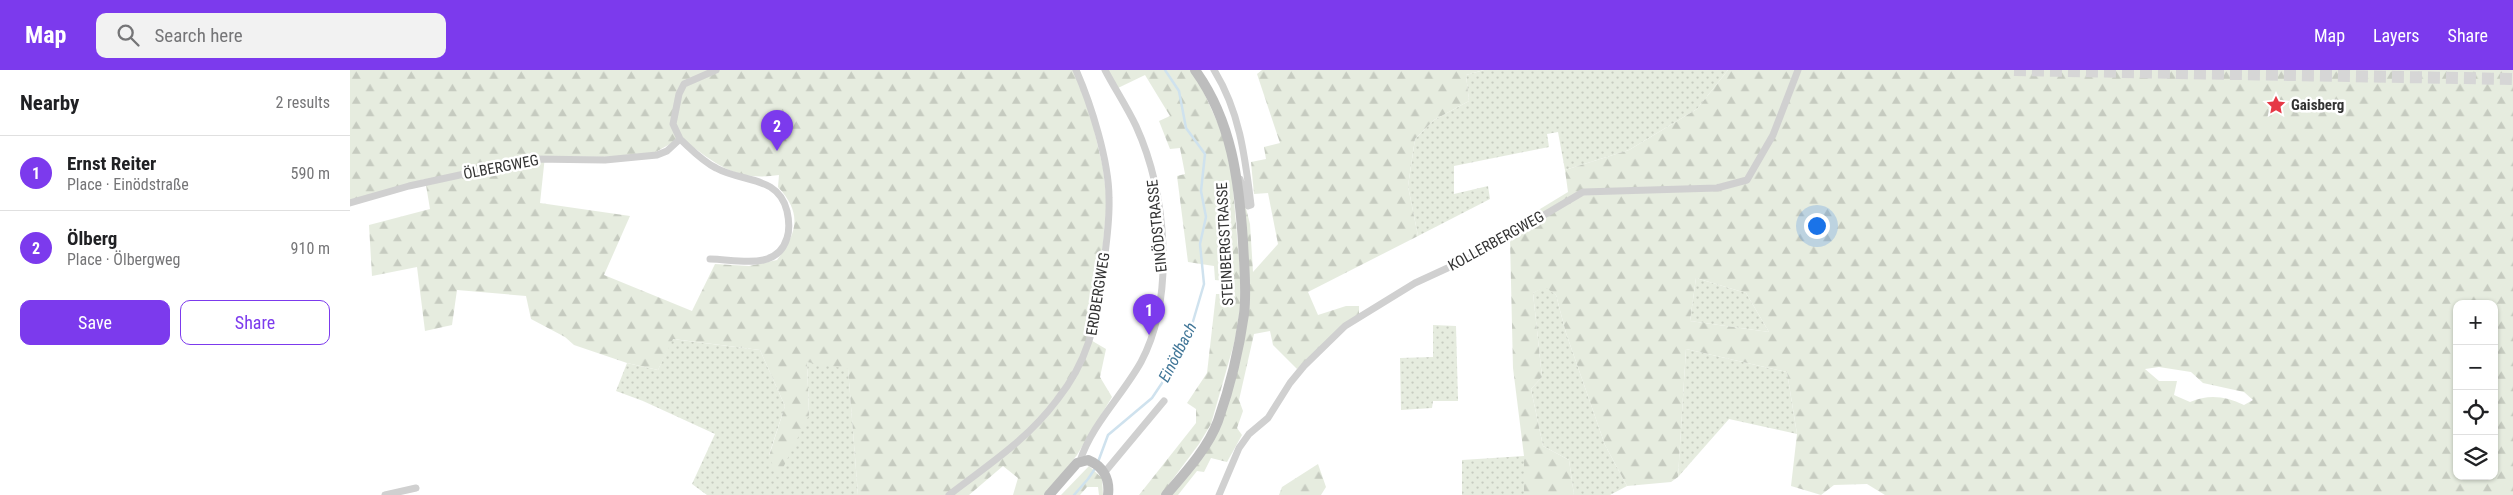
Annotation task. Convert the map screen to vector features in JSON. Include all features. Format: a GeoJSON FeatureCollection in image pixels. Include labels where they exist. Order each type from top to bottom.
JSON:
{"type":"FeatureCollection","features":[{"type":"Feature","properties":{"kind":"main road","name":"STEINBERGSTRASSE"},"geometry":{"type":"LineString","coordinates":[[1166,495],[1197,456],[1218,421],[1239,342],[1244,314],[1245,280],[1237,180],[1232,149],[1220,116],[1195,70]]}},
{"type":"Feature","properties":{"kind":"main road"},"geometry":{"type":"LineString","coordinates":[[1049,495],[1084,460],[1103,470],[1108,486],[1108,495]]}},
{"type":"Feature","properties":{"kind":"street"},"geometry":{"type":"LineString","coordinates":[[710,259],[736,262],[761,261],[776,256],[784,248],[788,237],[788,214],[784,199],[773,188],[718,169],[703,161],[680,139],[673,124],[674,110],[684,84],[716,70]]}},
{"type":"Feature","properties":{"kind":"street","name":"ERDBERGWEG"},"geometry":{"type":"LineString","coordinates":[[949,495],[1004,455],[1034,428],[1070,382],[1090,342],[1105,250],[1109,197],[1107,177],[1092,111],[1076,70]]}},
{"type":"Feature","properties":{"kind":"street","name":"EINÖDSTRASSE"},"geometry":{"type":"LineString","coordinates":[[1084,460],[1098,423],[1125,389],[1142,360],[1156,321],[1163,281],[1156,190],[1147,157],[1136,126],[1105,70]]}},
{"type":"Feature","properties":{"kind":"street"},"geometry":{"type":"LineString","coordinates":[[1214,70],[1232,104],[1240,132],[1251,205],[1248,206],[1241,179],[1237,180]]}},
{"type":"Feature","properties":{"kind":"street","name":"KOLLERBERGWEG"},"geometry":{"type":"LineString","coordinates":[[1219,495],[1231,464],[1248,434],[1268,418],[1290,383],[1304,366],[1345,326],[1415,283],[1480,253],[1583,192],[1717,188],[1747,180],[1773,135],[1798,70]]}},
{"type":"Feature","properties":{"kind":"street","name":"ÖLBERGWEG"},"geometry":{"type":"LineString","coordinates":[[350,203],[410,186],[534,159],[605,160],[656,155],[667,151],[680,139]]}},
{"type":"Feature","properties":{"kind":"street"},"geometry":{"type":"LineString","coordinates":[[1103,470],[1164,401]]}},
{"type":"Feature","properties":{"kind":"street"},"geometry":{"type":"LineString","coordinates":[[384,495],[416,488]]}},
{"type":"Feature","properties":{"kind":"green space"},"geometry":{"type":"Polygon","coordinates":[[[350,70],[1074,70],[1090,112],[1103,168],[1107,201],[1101,265],[1089,339],[1106,349],[1100,377],[1112,397],[1077,455],[1045,495],[1013,495],[1018,478],[1003,466],[969,495],[858,495],[848,369],[807,362],[809,415],[778,478],[769,456],[785,406],[760,350],[673,339],[658,370],[627,363],[574,345],[565,337],[531,319],[526,296],[457,290],[452,325],[425,331],[417,267],[372,276],[369,225],[430,209],[425,179],[350,201],[350,70]],[[681,138],[652,154],[603,157],[545,156],[540,203],[630,216],[604,275],[692,311],[715,264],[749,266],[777,260],[793,232],[794,215],[786,197],[778,187],[779,175],[749,176],[737,173],[715,163],[681,138]]]}},
{"type":"Feature","properties":{"kind":"green space"},"geometry":{"type":"Polygon","coordinates":[[[1107,70],[1190,70],[1200,84],[1224,137],[1232,176],[1241,283],[1240,309],[1235,340],[1211,424],[1199,444],[1161,495],[1139,495],[1196,423],[1196,409],[1187,403],[1207,373],[1216,294],[1224,294],[1224,281],[1215,280],[1214,266],[1188,262],[1177,176],[1185,174],[1180,148],[1170,149],[1159,121],[1170,116],[1145,75],[1118,88],[1107,70]]]}},
{"type":"Feature","properties":{"kind":"green space"},"geometry":{"type":"Polygon","coordinates":[[[1262,70],[1484,70],[1466,75],[1469,101],[1434,120],[1415,139],[1408,186],[1418,236],[1308,292],[1318,315],[1346,306],[1359,306],[1359,315],[1347,322],[1297,369],[1273,345],[1270,331],[1254,334],[1239,400],[1243,411],[1237,428],[1242,435],[1227,462],[1211,458],[1204,472],[1197,471],[1178,495],[1171,495],[1211,441],[1244,338],[1242,193],[1250,224],[1253,272],[1278,244],[1268,193],[1254,194],[1251,162],[1266,159],[1264,147],[1280,143],[1257,74],[1262,70]]]}},
{"type":"Feature","properties":{"kind":"green space"},"geometry":{"type":"Polygon","coordinates":[[[1484,70],[1728,70],[1697,109],[1629,150],[1565,170],[1558,132],[1547,134],[1549,147],[1454,166],[1454,194],[1488,186],[1490,199],[1418,236],[1408,186],[1415,139],[1434,120],[1469,101],[1466,75],[1484,70]]]}},
{"type":"Feature","properties":{"kind":"green space"},"geometry":{"type":"Polygon","coordinates":[[[1728,70],[2513,70],[2513,495],[1885,495],[1867,484],[1834,485],[1821,495],[1791,486],[1797,434],[1787,372],[1686,349],[1678,477],[1671,482],[1627,486],[1605,445],[1566,333],[1556,295],[1545,287],[1533,293],[1542,377],[1531,389],[1543,446],[1569,460],[1574,495],[1524,495],[1524,456],[1513,368],[1510,239],[1504,231],[1568,192],[1565,170],[1629,150],[1697,109],[1728,70]],[[1696,278],[1690,321],[1769,332],[1746,293],[1696,278]],[[2159,367],[2145,369],[2159,381],[2177,381],[2174,395],[2190,402],[2197,399],[2217,397],[2244,405],[2253,400],[2244,392],[2203,383],[2191,372],[2159,367]]]}},
{"type":"Feature","properties":{"kind":"green space"},"geometry":{"type":"Polygon","coordinates":[[[1696,278],[1746,293],[1769,332],[1690,321],[1696,278]]]}},
{"type":"Feature","properties":{"kind":"green space"},"geometry":{"type":"Polygon","coordinates":[[[1545,286],[1556,295],[1566,333],[1605,445],[1627,486],[1610,495],[1574,495],[1569,460],[1543,446],[1531,389],[1542,377],[1533,293],[1545,286]]]}},
{"type":"Feature","properties":{"kind":"green space"},"geometry":{"type":"Polygon","coordinates":[[[1433,325],[1456,326],[1458,401],[1433,401],[1432,408],[1401,410],[1400,358],[1433,357],[1433,325]]]}},
{"type":"Feature","properties":{"kind":"green space"},"geometry":{"type":"Polygon","coordinates":[[[672,339],[760,350],[785,406],[769,455],[809,415],[807,361],[848,368],[858,495],[707,495],[692,484],[715,434],[643,401],[616,391],[627,363],[658,370],[672,339]]]}},
{"type":"Feature","properties":{"kind":"green space"},"geometry":{"type":"Polygon","coordinates":[[[1686,349],[1787,372],[1797,434],[1729,419],[1678,477],[1686,349]]]}},
{"type":"Feature","properties":{"kind":"green space"},"geometry":{"type":"Polygon","coordinates":[[[1524,456],[1524,495],[1462,495],[1462,460],[1524,456]]]}},
{"type":"Feature","properties":{"kind":"green space"},"geometry":{"type":"Polygon","coordinates":[[[1318,464],[1326,487],[1321,495],[1279,495],[1282,487],[1318,464]]]}},
{"type":"Feature","properties":{"kind":"green space"},"geometry":{"type":"Polygon","coordinates":[[[1089,466],[1102,478],[1103,495],[1099,495],[1098,487],[1087,487],[1080,495],[1061,495],[1089,466]]]}},
{"type":"Feature","properties":{"kind":"waterway","name":"Einödbach"},"geometry":{"type":"LineString","coordinates":[[1098,462],[1108,435],[1152,398],[1162,383],[1172,357],[1189,335],[1204,284],[1200,244],[1206,217],[1201,191],[1205,154],[1186,128],[1179,91],[1165,70]]}},
{"type":"Feature","properties":{"kind":"waterway","name":"Einödbach"},"geometry":{"type":"LineString","coordinates":[[1074,495],[1096,467]]}},
{"type":"Feature","properties":{"kind":"tunnel"},"geometry":{"type":"LineString","coordinates":[[2014,70],[2513,79]]}},
{"type":"Feature","properties":{"kind":"place","name":"Gaisberg"},"geometry":{"type":"Point","coordinates":[2276,105]}},
{"type":"Feature","properties":{"kind":"place","name":"Ölberg"},"geometry":{"type":"Point","coordinates":[777,151]}},
{"type":"Feature","properties":{"kind":"place","name":"Ernst Reiter"},"geometry":{"type":"Point","coordinates":[1149,335]}}]}
